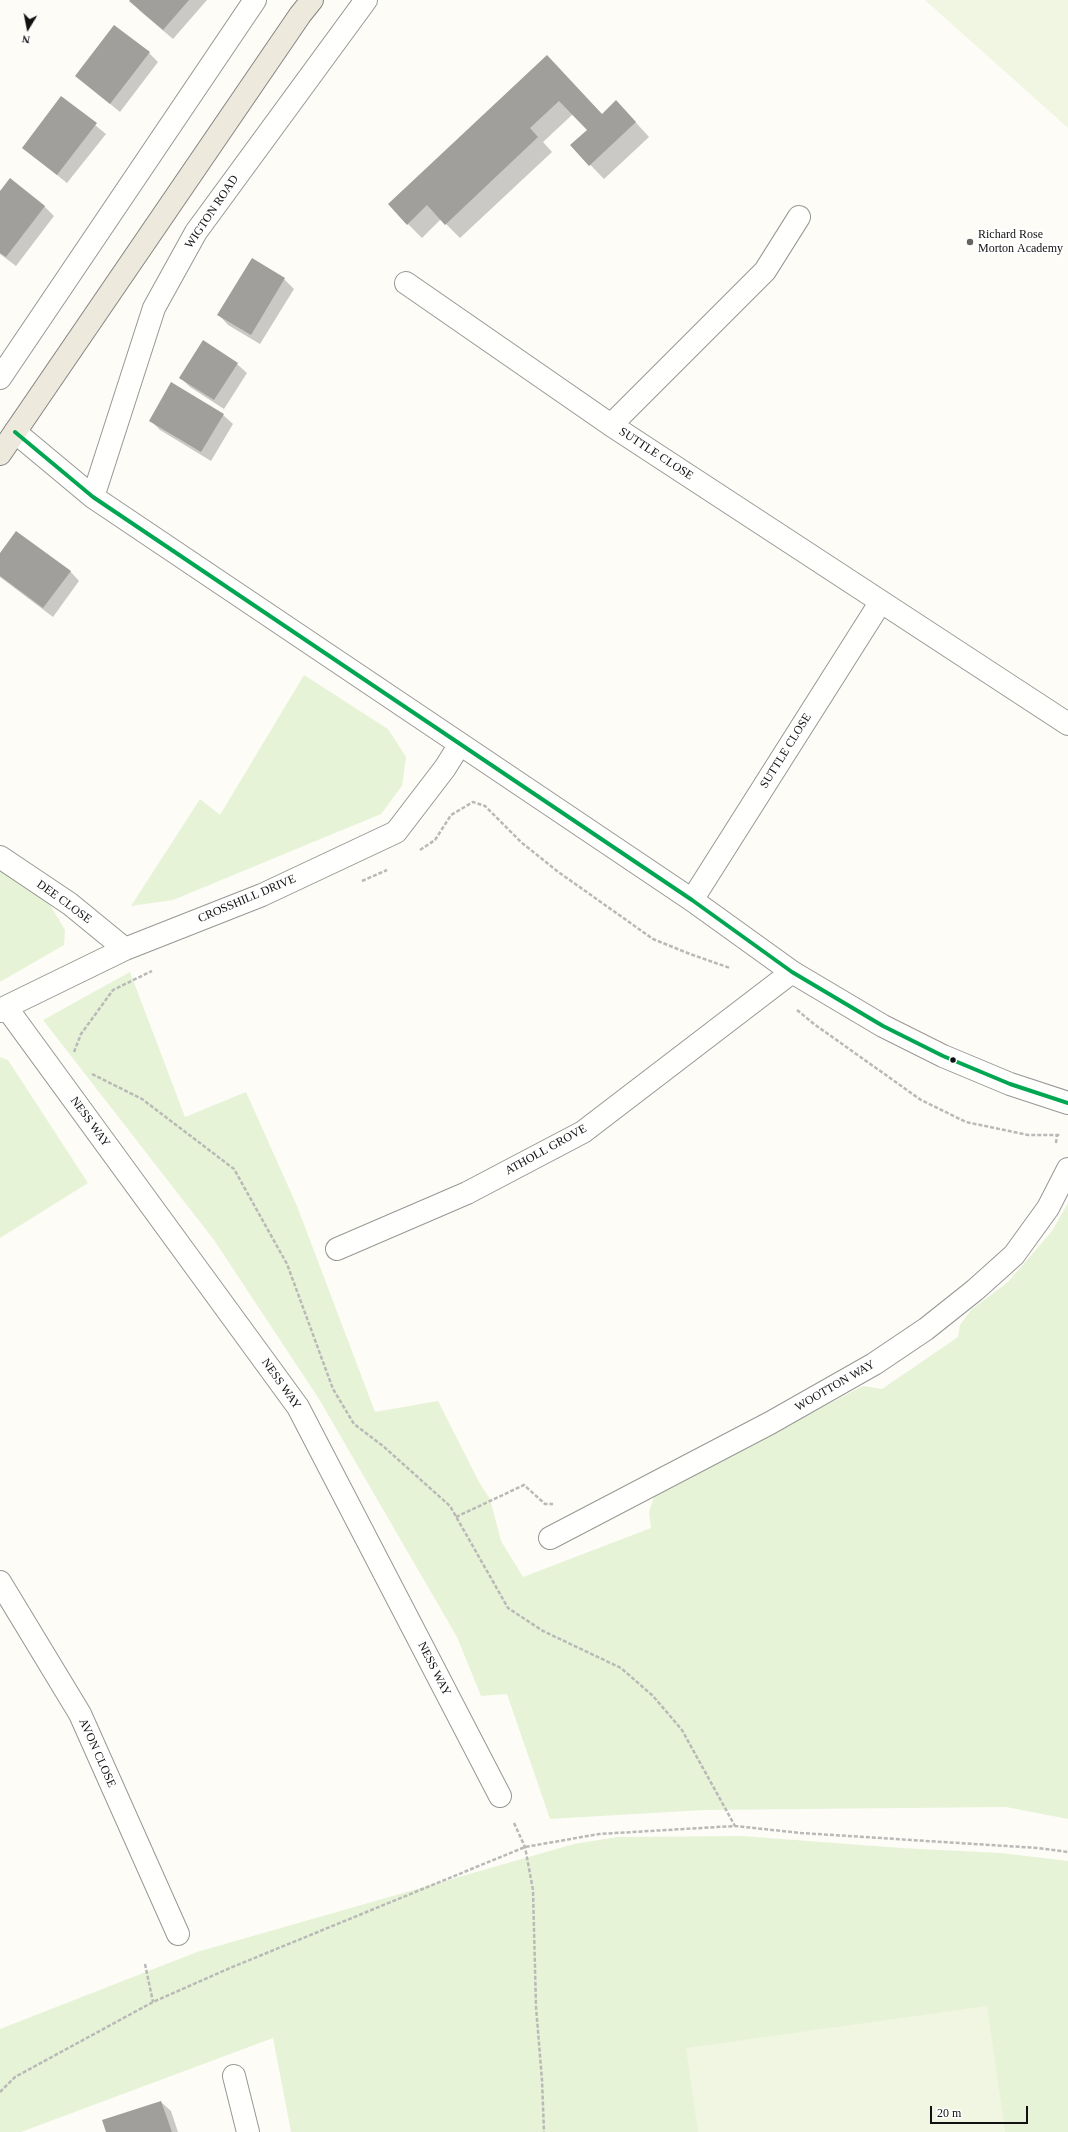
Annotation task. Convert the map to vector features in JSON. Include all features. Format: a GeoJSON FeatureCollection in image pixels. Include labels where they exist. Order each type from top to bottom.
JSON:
{"type":"FeatureCollection","features":[{"type":"Feature","properties":{"kind":"main road"},"geometry":{"type":"LineString","coordinates":[[0,454],[300,15],[312,0]]}},
{"type":"Feature","properties":{"kind":"street"},"geometry":{"type":"LineString","coordinates":[[0,378],[254,0]]}},
{"type":"Feature","properties":{"kind":"street","name":"WIGTON ROAD"},"geometry":{"type":"LineString","coordinates":[[93,497],[154,308],[196,232],[366,0]]}},
{"type":"Feature","properties":{"kind":"street","name":"SUTTLE CLOSE"},"geometry":{"type":"LineString","coordinates":[[611,425],[765,271],[799,217]]}},
{"type":"Feature","properties":{"kind":"street","name":"SUTTLE CLOSE"},"geometry":{"type":"LineString","coordinates":[[406,283],[611,425],[880,603],[1068,724]]}},
{"type":"Feature","properties":{"kind":"street"},"geometry":{"type":"LineString","coordinates":[[15,432],[93,497],[692,900],[792,972],[883,1026],[943,1056],[1010,1084],[1068,1103]]}},
{"type":"Feature","properties":{"kind":"street","name":"SUTTLE CLOSE"},"geometry":{"type":"LineString","coordinates":[[692,900],[880,603]]}},
{"type":"Feature","properties":{"kind":"street","name":"CROSSHILL DRIVE"},"geometry":{"type":"LineString","coordinates":[[3,1009],[125,948],[262,895],[396,832],[445,768],[460,744]]}},
{"type":"Feature","properties":{"kind":"street","name":"DEE CLOSE"},"geometry":{"type":"LineString","coordinates":[[0,857],[70,904],[125,948]]}},
{"type":"Feature","properties":{"kind":"street","name":"ATHOLL GROVE"},"geometry":{"type":"LineString","coordinates":[[337,1249],[466,1193],[583,1132],[792,972]]}},
{"type":"Feature","properties":{"kind":"street","name":"NESS WAY"},"geometry":{"type":"LineString","coordinates":[[3,1009],[298,1406],[500,1796]]}},
{"type":"Feature","properties":{"kind":"street","name":"WOOTTON WAY"},"geometry":{"type":"LineString","coordinates":[[550,1538],[770,1423],[874,1364],[926,1329],[1014,1255],[1048,1208],[1068,1169]]}},
{"type":"Feature","properties":{"kind":"street","name":"AVON CLOSE"},"geometry":{"type":"LineString","coordinates":[[0,1582],[80,1714],[178,1934]]}},
{"type":"Feature","properties":{"kind":"street"},"geometry":{"type":"LineString","coordinates":[[234,2076],[248,2132]]}},
{"type":"Feature","properties":{"kind":"path"},"geometry":{"type":"LineString","coordinates":[[485,806],[522,843],[557,871],[653,939],[730,968]]}},
{"type":"Feature","properties":{"kind":"path"},"geometry":{"type":"LineString","coordinates":[[792,1006],[814,1024],[921,1100],[966,1122],[1028,1135],[1061,1135]]}},
{"type":"Feature","properties":{"kind":"path"},"geometry":{"type":"LineString","coordinates":[[1056,1149],[1057,1134]]}},
{"type":"Feature","properties":{"kind":"path"},"geometry":{"type":"LineString","coordinates":[[456,1517],[524,1485],[545,1504],[559,1503]]}},
{"type":"Feature","properties":{"kind":"path"},"geometry":{"type":"LineString","coordinates":[[514,1823],[524,1847],[533,1890],[536,2007],[542,2080],[544,2132]]}},
{"type":"Feature","properties":{"kind":"path"},"geometry":{"type":"LineString","coordinates":[[0,2092],[15,2078],[153,2002],[245,1962],[524,1847],[599,1834],[735,1826],[801,1833],[1038,1848],[1068,1852]]}},
{"type":"Feature","properties":{"kind":"path"},"geometry":{"type":"LineString","coordinates":[[145,1964],[153,2002]]}},
{"type":"Feature","properties":{"kind":"green space"},"geometry":{"type":"Polygon","coordinates":[[[925,0],[1068,0],[1068,128],[925,0]]]}},
{"type":"Feature","properties":{"kind":"green space"},"geometry":{"type":"Polygon","coordinates":[[[304,675],[388,729],[406,757],[402,786],[381,814],[173,900],[131,906],[200,799],[220,815],[304,675]]]}},
{"type":"Feature","properties":{"kind":"green space"},"geometry":{"type":"Polygon","coordinates":[[[0,870],[49,903],[65,930],[64,945],[0,982],[0,870]]]}},
{"type":"Feature","properties":{"kind":"green space"},"geometry":{"type":"Polygon","coordinates":[[[130,972],[185,1117],[246,1092],[297,1206],[375,1412],[438,1401],[479,1482],[490,1499],[501,1541],[523,1577],[651,1528],[649,1512],[655,1494],[863,1386],[882,1389],[958,1337],[960,1325],[971,1310],[1008,1282],[1052,1231],[1068,1203],[1068,1819],[1006,1807],[704,1810],[550,1819],[507,1694],[481,1696],[457,1637],[319,1399],[214,1240],[43,1020],[130,972]]]}},
{"type":"Feature","properties":{"kind":"green space"},"geometry":{"type":"Polygon","coordinates":[[[0,1057],[8,1060],[88,1183],[0,1238],[0,1057]]]}},
{"type":"Feature","properties":{"kind":"green space"},"geometry":{"type":"Polygon","coordinates":[[[742,1836],[901,1848],[1001,1853],[1068,1861],[1068,2132],[291,2132],[273,2038],[21,2132],[0,2132],[0,2029],[197,1952],[574,1844],[617,1837],[742,1836]]]}},
{"type":"Feature","properties":{"kind":"green space"},"geometry":{"type":"Polygon","coordinates":[[[987,2006],[1005,2132],[698,2132],[686,2048],[987,2006]]]}},
{"type":"Feature","properties":{"kind":"building"},"geometry":{"type":"Polygon","coordinates":[[[189,0],[163,30],[129,1],[189,0]]]}},
{"type":"Feature","properties":{"kind":"building"},"geometry":{"type":"Polygon","coordinates":[[[114,25],[150,52],[110,104],[75,76],[114,25]]]}},
{"type":"Feature","properties":{"kind":"building"},"geometry":{"type":"Polygon","coordinates":[[[547,55],[602,114],[616,100],[636,122],[589,166],[570,145],[587,130],[559,101],[530,128],[538,137],[445,225],[427,205],[407,225],[388,204],[547,55]]]}},
{"type":"Feature","properties":{"kind":"building"},"geometry":{"type":"Polygon","coordinates":[[[61,96],[97,123],[57,175],[22,148],[61,96]]]}},
{"type":"Feature","properties":{"kind":"building"},"geometry":{"type":"Polygon","coordinates":[[[10,178],[45,206],[6,257],[0,253],[0,191],[10,178]]]}},
{"type":"Feature","properties":{"kind":"building"},"geometry":{"type":"Polygon","coordinates":[[[252,258],[285,278],[251,335],[217,315],[252,258]]]}},
{"type":"Feature","properties":{"kind":"building"},"geometry":{"type":"Polygon","coordinates":[[[203,340],[238,363],[214,400],[179,378],[203,340]]]}},
{"type":"Feature","properties":{"kind":"building"},"geometry":{"type":"Polygon","coordinates":[[[171,382],[224,414],[201,452],[149,421],[171,382]]]}},
{"type":"Feature","properties":{"kind":"building"},"geometry":{"type":"Polygon","coordinates":[[[16,531],[71,571],[43,608],[0,576],[0,553],[16,531]]]}},
{"type":"Feature","properties":{"kind":"building"},"geometry":{"type":"Polygon","coordinates":[[[161,2101],[172,2132],[106,2132],[102,2120],[161,2101]]]}},
{"type":"Feature","properties":{"kind":"transit line"},"geometry":{"type":"LineString","coordinates":[[15,432],[93,497],[692,900],[792,972],[883,1026],[943,1056],[1010,1084],[1068,1103]]}},
{"type":"Feature","properties":{"kind":"place","name":"Richard Rose Morton Academy"},"geometry":{"type":"Point","coordinates":[970,242]}}]}
